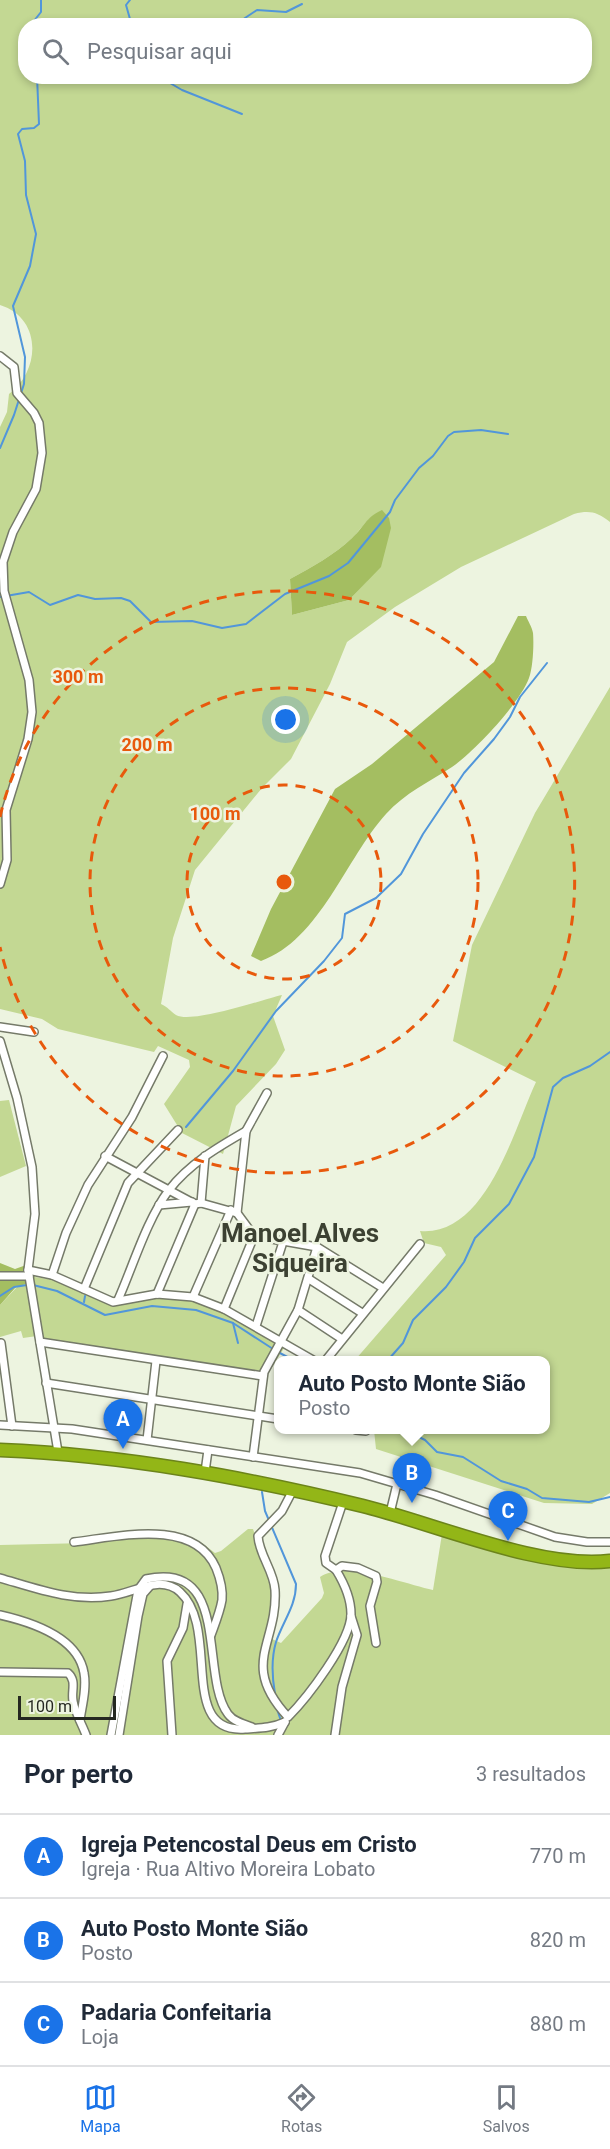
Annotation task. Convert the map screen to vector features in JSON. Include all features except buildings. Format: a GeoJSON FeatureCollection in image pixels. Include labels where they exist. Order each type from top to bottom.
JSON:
{"type":"FeatureCollection","features":[{"type":"Feature","properties":{"kind":"highway"},"geometry":{"type":"LineString","coordinates":[[0,1450],[58,1452],[205,1472],[390,1513],[536,1555],[575,1562],[610,1561]]}},
{"type":"Feature","properties":{"kind":"street"},"geometry":{"type":"LineString","coordinates":[[0,356],[14,367],[17,393],[34,413],[42,444],[36,489],[13,532],[3,562],[4,591],[29,680],[32,712],[28,739],[6,810],[7,860],[0,884]]}},
{"type":"Feature","properties":{"kind":"street"},"geometry":{"type":"LineString","coordinates":[[0,1027],[34,1032]]}},
{"type":"Feature","properties":{"kind":"street"},"geometry":{"type":"LineString","coordinates":[[0,1041],[17,1098],[32,1167],[35,1214],[29,1279],[58,1452]]}},
{"type":"Feature","properties":{"kind":"street"},"geometry":{"type":"LineString","coordinates":[[52,1275],[66,1233],[88,1185],[132,1117],[163,1056]]}},
{"type":"Feature","properties":{"kind":"street"},"geometry":{"type":"LineString","coordinates":[[193,1297],[234,1212],[246,1131],[267,1093]]}},
{"type":"Feature","properties":{"kind":"street"},"geometry":{"type":"LineString","coordinates":[[84,1289],[120,1197],[135,1172],[178,1130]]}},
{"type":"Feature","properties":{"kind":"street"},"geometry":{"type":"LineString","coordinates":[[118,1300],[159,1206],[169,1190],[205,1156],[246,1131]]}},
{"type":"Feature","properties":{"kind":"street"},"geometry":{"type":"LineString","coordinates":[[105,1156],[196,1203],[234,1212],[254,1236],[317,1247],[382,1288]]}},
{"type":"Feature","properties":{"kind":"street"},"geometry":{"type":"LineString","coordinates":[[158,1294],[196,1203],[205,1156]]}},
{"type":"Feature","properties":{"kind":"street"},"geometry":{"type":"LineString","coordinates":[[159,1206],[196,1203]]}},
{"type":"Feature","properties":{"kind":"street"},"geometry":{"type":"LineString","coordinates":[[224,1309],[254,1236]]}},
{"type":"Feature","properties":{"kind":"street"},"geometry":{"type":"LineString","coordinates":[[256,1326],[283,1242]]}},
{"type":"Feature","properties":{"kind":"street"},"geometry":{"type":"LineString","coordinates":[[330,1356],[382,1288],[420,1244]]}},
{"type":"Feature","properties":{"kind":"street"},"geometry":{"type":"LineString","coordinates":[[253,1457],[263,1376],[298,1310],[309,1280],[317,1247]]}},
{"type":"Feature","properties":{"kind":"street"},"geometry":{"type":"LineString","coordinates":[[0,1276],[29,1279],[52,1275],[113,1302],[158,1294],[193,1297],[224,1309],[256,1326],[278,1348],[301,1356]]}},
{"type":"Feature","properties":{"kind":"street"},"geometry":{"type":"LineString","coordinates":[[309,1280],[362,1313]]}},
{"type":"Feature","properties":{"kind":"street"},"geometry":{"type":"LineString","coordinates":[[298,1310],[342,1339]]}},
{"type":"Feature","properties":{"kind":"street"},"geometry":{"type":"LineString","coordinates":[[40,1342],[263,1376]]}},
{"type":"Feature","properties":{"kind":"street"},"geometry":{"type":"LineString","coordinates":[[1,1343],[12,1426]]}},
{"type":"Feature","properties":{"kind":"street"},"geometry":{"type":"LineString","coordinates":[[147,1440],[156,1361]]}},
{"type":"Feature","properties":{"kind":"street"},"geometry":{"type":"LineString","coordinates":[[46,1383],[274,1418]]}},
{"type":"Feature","properties":{"kind":"street"},"geometry":{"type":"LineString","coordinates":[[0,1425],[53,1427],[360,1473],[555,1537],[587,1542],[610,1542]]}},
{"type":"Feature","properties":{"kind":"street"},"geometry":{"type":"LineString","coordinates":[[205,1472],[208,1450]]}},
{"type":"Feature","properties":{"kind":"street"},"geometry":{"type":"LineString","coordinates":[[390,1513],[397,1484]]}},
{"type":"Feature","properties":{"kind":"street"},"geometry":{"type":"LineString","coordinates":[[286,1719],[271,1698],[263,1669],[275,1587],[258,1536],[282,1511],[293,1490]]}},
{"type":"Feature","properties":{"kind":"street"},"geometry":{"type":"LineString","coordinates":[[335,1735],[342,1687],[357,1635],[351,1616],[350,1600],[336,1570],[326,1563],[325,1556],[343,1502]]}},
{"type":"Feature","properties":{"kind":"street"},"geometry":{"type":"LineString","coordinates":[[74,1542],[161,1534],[181,1538],[195,1544],[214,1563],[222,1588],[222,1600],[211,1635]]}},
{"type":"Feature","properties":{"kind":"street"},"geometry":{"type":"LineString","coordinates":[[336,1570],[342,1566],[358,1568],[375,1576],[377,1582],[370,1606],[376,1643]]}},
{"type":"Feature","properties":{"kind":"street"},"geometry":{"type":"LineString","coordinates":[[111,1735],[138,1590],[146,1579],[169,1575],[180,1578],[190,1587],[202,1606],[211,1635],[218,1688],[224,1708],[235,1720],[254,1728]]}},
{"type":"Feature","properties":{"kind":"street"},"geometry":{"type":"LineString","coordinates":[[0,1578],[57,1595],[85,1599],[164,1583],[172,1586],[184,1595],[188,1603],[201,1644],[203,1683],[210,1715],[225,1729],[272,1728],[286,1719]]}},
{"type":"Feature","properties":{"kind":"street"},"geometry":{"type":"LineString","coordinates":[[119,1735],[138,1616],[143,1594],[151,1585]]}},
{"type":"Feature","properties":{"kind":"street"},"geometry":{"type":"LineString","coordinates":[[172,1735],[167,1661],[183,1628],[188,1603]]}},
{"type":"Feature","properties":{"kind":"street"},"geometry":{"type":"LineString","coordinates":[[0,1615],[50,1632],[75,1652],[85,1674],[80,1720]]}},
{"type":"Feature","properties":{"kind":"street"},"geometry":{"type":"LineString","coordinates":[[278,1735],[286,1719],[337,1652],[351,1616]]}},
{"type":"Feature","properties":{"kind":"street"},"geometry":{"type":"LineString","coordinates":[[0,1672],[68,1673],[72,1677],[74,1704],[86,1735]]}},
{"type":"Feature","properties":{"kind":"green space"},"geometry":{"type":"Polygon","coordinates":[[[0,0],[610,0],[610,522],[593,513],[574,514],[461,567],[395,607],[347,642],[330,684],[291,759],[262,788],[195,870],[173,938],[161,1004],[176,1015],[184,1017],[211,1014],[282,995],[273,1016],[285,1050],[276,1064],[236,1106],[223,1154],[182,1133],[164,1104],[190,1067],[189,1060],[158,1046],[154,1052],[58,1029],[42,1019],[0,1009],[0,427],[7,412],[9,394],[20,384],[27,372],[32,345],[30,333],[24,321],[14,312],[0,305],[0,0]],[[383,511],[369,519],[338,550],[290,579],[292,615],[349,600],[367,581],[383,511]]]}},
{"type":"Feature","properties":{"kind":"green space"},"geometry":{"type":"Polygon","coordinates":[[[382,510],[389,518],[391,528],[381,567],[349,600],[292,615],[290,579],[338,550],[356,534],[368,519],[382,510]]]}},
{"type":"Feature","properties":{"kind":"green space"},"geometry":{"type":"Polygon","coordinates":[[[518,616],[526,616],[532,631],[532,662],[529,678],[524,688],[506,713],[484,739],[461,760],[409,794],[386,814],[331,896],[300,935],[282,950],[261,961],[251,956],[271,909],[335,789],[372,764],[494,662],[518,616]]]}},
{"type":"Feature","properties":{"kind":"green space"},"geometry":{"type":"Polygon","coordinates":[[[610,687],[610,1493],[592,1504],[544,1503],[376,1449],[374,1434],[550,1434],[550,1356],[358,1356],[446,1255],[441,1247],[424,1243],[420,1231],[443,1228],[463,1217],[480,1199],[507,1151],[536,1082],[453,1041],[472,945],[535,813],[610,687]]]}},
{"type":"Feature","properties":{"kind":"green space"},"geometry":{"type":"Polygon","coordinates":[[[9,1100],[26,1166],[0,1177],[0,1101],[9,1100]]]}},
{"type":"Feature","properties":{"kind":"green space"},"geometry":{"type":"Polygon","coordinates":[[[0,1263],[15,1269],[29,1264],[35,1277],[30,1283],[16,1287],[0,1305],[0,1263]]]}},
{"type":"Feature","properties":{"kind":"green space"},"geometry":{"type":"Polygon","coordinates":[[[35,1277],[60,1281],[114,1304],[148,1297],[199,1302],[217,1307],[286,1345],[279,1356],[274,1356],[274,1364],[269,1372],[60,1342],[37,1336],[23,1338],[21,1331],[0,1337],[0,1305],[17,1287],[30,1283],[35,1277]]]}},
{"type":"Feature","properties":{"kind":"green space"},"geometry":{"type":"Polygon","coordinates":[[[248,1529],[253,1529],[271,1582],[273,1601],[266,1633],[281,1643],[322,1598],[324,1593],[320,1577],[331,1572],[359,1572],[433,1590],[442,1534],[548,1563],[570,1567],[610,1567],[610,1735],[0,1735],[0,1545],[87,1543],[134,1534],[181,1536],[202,1543],[215,1553],[221,1551],[248,1529]]]}},
{"type":"Feature","properties":{"kind":"waterway"},"geometry":{"type":"LineString","coordinates":[[36,18],[41,12],[41,0]]}},
{"type":"Feature","properties":{"kind":"waterway"},"geometry":{"type":"LineString","coordinates":[[130,0],[126,5],[130,18]]}},
{"type":"Feature","properties":{"kind":"waterway"},"geometry":{"type":"LineString","coordinates":[[245,18],[257,10],[286,12],[302,4]]}},
{"type":"Feature","properties":{"kind":"waterway"},"geometry":{"type":"LineString","coordinates":[[0,448],[24,384],[25,357],[13,306],[30,266],[36,234],[26,195],[25,161],[18,134],[22,129],[34,128],[39,124],[37,84]]}},
{"type":"Feature","properties":{"kind":"waterway"},"geometry":{"type":"LineString","coordinates":[[172,84],[242,114]]}},
{"type":"Feature","properties":{"kind":"waterway"},"geometry":{"type":"LineString","coordinates":[[0,597],[29,592],[50,605],[78,595],[95,599],[121,598],[130,601],[151,622],[192,621],[222,628],[246,624],[285,594],[329,576],[348,563],[390,512],[395,500],[419,468],[433,456],[448,436],[454,432],[481,430],[508,434]]}},
{"type":"Feature","properties":{"kind":"waterway"},"geometry":{"type":"LineString","coordinates":[[186,1127],[233,1071],[276,1011],[324,961],[342,938],[345,914],[376,898],[401,874],[423,834],[464,773],[494,739],[510,717],[520,697],[547,663]]}},
{"type":"Feature","properties":{"kind":"waterway"},"geometry":{"type":"LineString","coordinates":[[392,1356],[403,1343],[413,1320],[446,1287],[464,1262],[475,1238],[509,1204],[534,1157],[553,1087],[563,1078],[590,1066],[610,1052]]}},
{"type":"Feature","properties":{"kind":"waterway"},"geometry":{"type":"LineString","coordinates":[[0,1296],[14,1287],[27,1285]]}},
{"type":"Feature","properties":{"kind":"waterway"},"geometry":{"type":"LineString","coordinates":[[33,1285],[57,1291],[105,1315],[152,1306],[196,1310],[233,1323],[273,1349]]}},
{"type":"Feature","properties":{"kind":"waterway"},"geometry":{"type":"LineString","coordinates":[[84,1302],[85,1296]]}},
{"type":"Feature","properties":{"kind":"waterway"},"geometry":{"type":"LineString","coordinates":[[233,1323],[238,1343]]}},
{"type":"Feature","properties":{"kind":"waterway"},"geometry":{"type":"LineString","coordinates":[[278,1352],[286,1356]]}},
{"type":"Feature","properties":{"kind":"waterway"},"geometry":{"type":"LineString","coordinates":[[413,1434],[425,1440],[437,1452],[463,1457],[501,1481],[527,1489],[542,1498],[589,1502],[610,1497]]}},
{"type":"Feature","properties":{"kind":"waterway"},"geometry":{"type":"LineString","coordinates":[[262,1492],[265,1511],[296,1584],[292,1606],[274,1648],[272,1668],[275,1694]]}},
{"type":"Feature","properties":{"kind":"waterway"},"geometry":{"type":"LineString","coordinates":[[277,1709],[281,1721]]}},
{"type":"Feature","properties":{"kind":"place","name":"Igreja Petencostal Deus em Cristo"},"geometry":{"type":"Point","coordinates":[123,1449]}},
{"type":"Feature","properties":{"kind":"place","name":"Auto Posto Monte Sião"},"geometry":{"type":"Point","coordinates":[412,1503]}},
{"type":"Feature","properties":{"kind":"place","name":"Padaria Confeitaria"},"geometry":{"type":"Point","coordinates":[508,1541]}},
{"type":"Feature","properties":{"kind":"district","name":"Manoel Alves Siqueira"},"geometry":{"type":"Point","coordinates":[300,1248]}}]}
